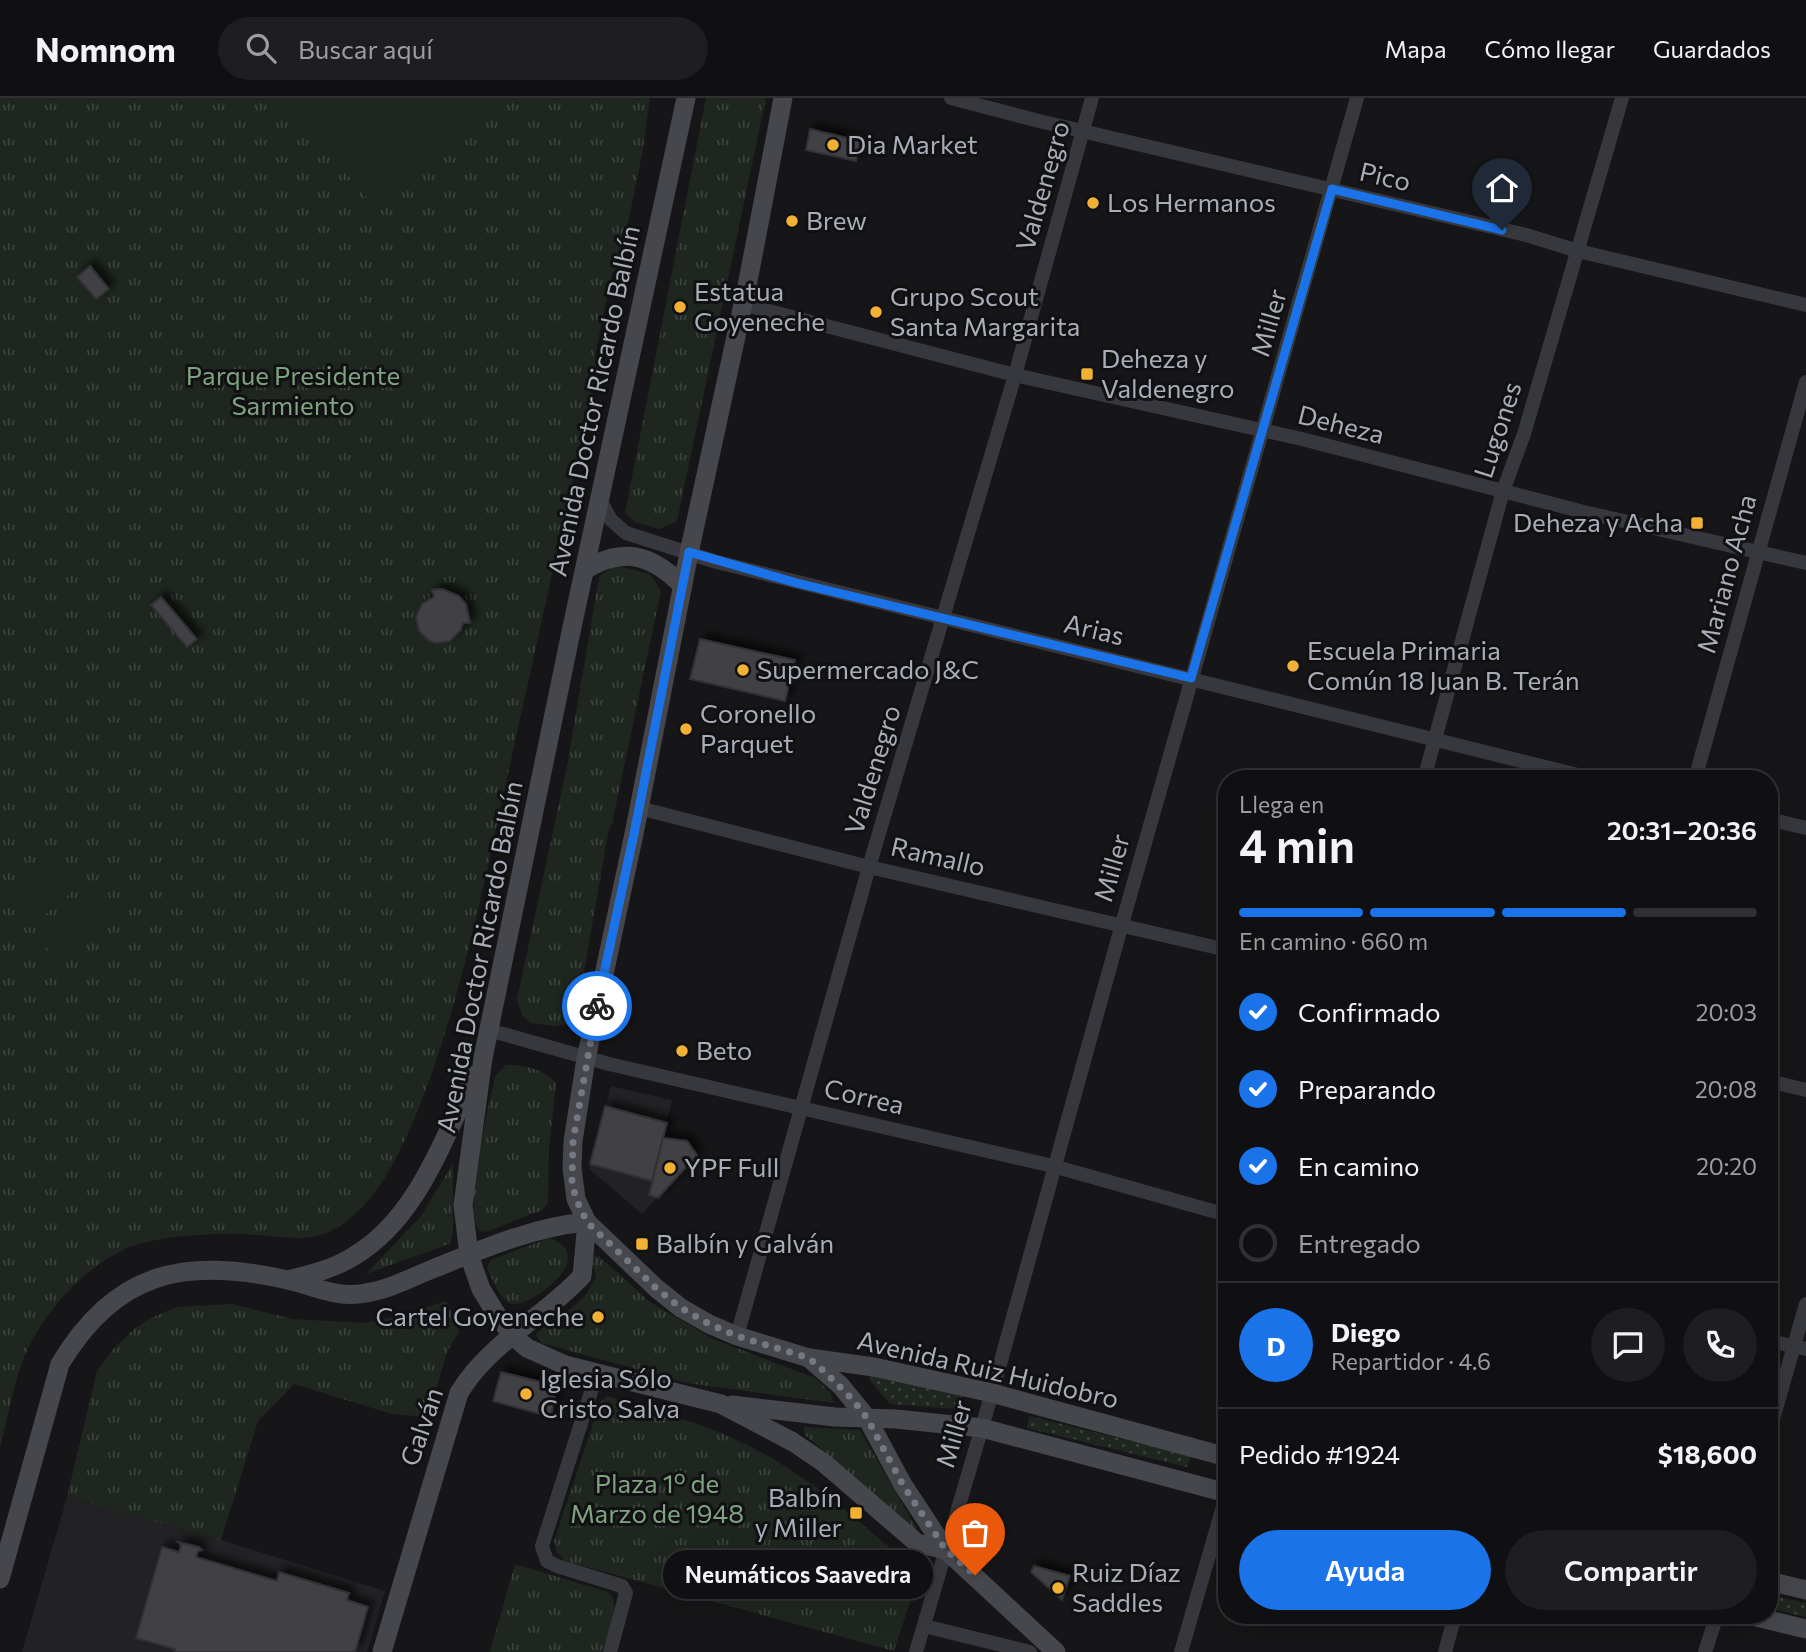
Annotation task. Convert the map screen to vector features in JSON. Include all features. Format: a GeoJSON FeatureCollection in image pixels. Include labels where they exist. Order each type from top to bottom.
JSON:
{"type":"FeatureCollection","features":[{"type":"Feature","properties":{"kind":"main road","name":"Avenida Doctor Ricardo Balbín"},"geometry":{"type":"LineString","coordinates":[[686,98],[483,1058],[464,1195],[464,1226],[469,1255],[481,1289],[495,1312],[512,1335],[527,1348],[541,1356],[597,1373],[721,1404],[793,1442],[824,1463],[917,1543],[946,1550]]}},
{"type":"Feature","properties":{"kind":"main road"},"geometry":{"type":"LineString","coordinates":[[737,1336],[681,1308],[656,1288],[587,1222],[576,1199],[572,1168],[576,1114],[586,1059],[783,98]]}},
{"type":"Feature","properties":{"kind":"main road"},"geometry":{"type":"LineString","coordinates":[[585,570],[601,560],[619,556],[638,557],[656,563],[683,586]]}},
{"type":"Feature","properties":{"kind":"main road"},"geometry":{"type":"LineString","coordinates":[[288,1280],[335,1266],[355,1256],[398,1217],[412,1199],[431,1165],[483,1058]]}},
{"type":"Feature","properties":{"kind":"main road"},"geometry":{"type":"LineString","coordinates":[[0,1579],[60,1364],[77,1336],[97,1314],[125,1292],[155,1277],[191,1270],[226,1270],[288,1280],[336,1294],[363,1294],[396,1286],[536,1230],[587,1222]]}},
{"type":"Feature","properties":{"kind":"main road","name":"Galván"},"geometry":{"type":"LineString","coordinates":[[382,1652],[459,1393],[483,1360],[554,1304],[582,1276],[587,1222]]}},
{"type":"Feature","properties":{"kind":"main road","name":"Avenida Ruiz Huidobro"},"geometry":{"type":"LineString","coordinates":[[737,1336],[809,1358],[874,1367],[992,1393],[1218,1455]]}},
{"type":"Feature","properties":{"kind":"main road","name":"Avenida Doctor Ricardo Balbín"},"geometry":{"type":"LineString","coordinates":[[809,1358],[841,1386],[867,1418],[903,1485],[946,1550],[1056,1652]]}},
{"type":"Feature","properties":{"kind":"main road"},"geometry":{"type":"LineString","coordinates":[[721,1404],[982,1428],[1218,1491]]}},
{"type":"Feature","properties":{"kind":"main road"},"geometry":{"type":"LineString","coordinates":[[1778,1583],[1806,1590]]}},
{"type":"Feature","properties":{"kind":"main road"},"geometry":{"type":"LineString","coordinates":[[1778,1622],[1806,1629]]}},
{"type":"Feature","properties":{"kind":"street","name":"Pico"},"geometry":{"type":"LineString","coordinates":[[951,98],[1084,132],[1526,235],[1578,251],[1806,305]]}},
{"type":"Feature","properties":{"kind":"street","name":"Valdenegro"},"geometry":{"type":"LineString","coordinates":[[737,1336],[869,867],[1015,375],[1092,98]]}},
{"type":"Feature","properties":{"kind":"street","name":"Miller"},"geometry":{"type":"LineString","coordinates":[[916,1652],[992,1393],[1191,678],[1264,431],[1357,98]]}},
{"type":"Feature","properties":{"kind":"street","name":"Lugones"},"geometry":{"type":"LineString","coordinates":[[1427,770],[1503,491],[1519,450],[1622,98]]}},
{"type":"Feature","properties":{"kind":"street","name":"Deheza"},"geometry":{"type":"LineString","coordinates":[[742,304],[1015,375],[1264,431],[1584,512],[1806,563]]}},
{"type":"Feature","properties":{"kind":"street","name":"Mariano Acha"},"geometry":{"type":"LineString","coordinates":[[1697,770],[1806,382]]}},
{"type":"Feature","properties":{"kind":"street","name":"Arias"},"geometry":{"type":"LineString","coordinates":[[600,500],[611,520],[626,533],[646,541],[797,583],[1557,770]]}},
{"type":"Feature","properties":{"kind":"street","name":"Ramallo"},"geometry":{"type":"LineString","coordinates":[[639,808],[869,867],[1218,948]]}},
{"type":"Feature","properties":{"kind":"street"},"geometry":{"type":"LineString","coordinates":[[1778,822],[1806,828]]}},
{"type":"Feature","properties":{"kind":"street","name":"Correa"},"geometry":{"type":"LineString","coordinates":[[489,1030],[586,1059],[1054,1166],[1218,1212]]}},
{"type":"Feature","properties":{"kind":"street"},"geometry":{"type":"LineString","coordinates":[[1778,1083],[1806,1090]]}},
{"type":"Feature","properties":{"kind":"street"},"geometry":{"type":"LineString","coordinates":[[1778,1408],[1800,1348],[1806,1304]]}},
{"type":"Feature","properties":{"kind":"street"},"geometry":{"type":"LineString","coordinates":[[1778,1343],[1800,1348]]}},
{"type":"Feature","properties":{"kind":"street"},"geometry":{"type":"LineString","coordinates":[[597,1373],[542,1546],[547,1561],[556,1566],[622,1586],[626,1593],[610,1652]]}},
{"type":"Feature","properties":{"kind":"street"},"geometry":{"type":"LineString","coordinates":[[1181,1652],[1218,1524]]}},
{"type":"Feature","properties":{"kind":"street"},"geometry":{"type":"LineString","coordinates":[[1445,1652],[1453,1624]]}},
{"type":"Feature","properties":{"kind":"street"},"geometry":{"type":"LineString","coordinates":[[1705,1652],[1714,1624]]}},
{"type":"Feature","properties":{"kind":"street"},"geometry":{"type":"LineString","coordinates":[[924,1626],[1030,1652]]}},
{"type":"Feature","properties":{"kind":"shaded area"},"geometry":{"type":"Polygon","coordinates":[[[611,1086],[672,1100],[663,1137],[687,1141],[697,1155],[642,1214],[589,1169],[611,1086]]]}},
{"type":"Feature","properties":{"kind":"shaded area"},"geometry":{"type":"Polygon","coordinates":[[[67,1497],[221,1540],[385,1591],[367,1652],[22,1652],[67,1497]]]}},
{"type":"Feature","properties":{"kind":"green space","name":"Parque Presidente Sarmiento"},"geometry":{"type":"Polygon","coordinates":[[[0,98],[650,98],[643,149],[618,272],[612,273],[595,355],[597,370],[479,907],[447,1027],[420,1105],[399,1152],[372,1196],[341,1225],[327,1233],[299,1238],[231,1234],[168,1238],[127,1248],[95,1267],[80,1279],[54,1308],[33,1339],[17,1378],[0,1448],[0,98]]]}},
{"type":"Feature","properties":{"kind":"green space"},"geometry":{"type":"Polygon","coordinates":[[[285,98],[509,98],[375,208],[285,98]]]}},
{"type":"Feature","properties":{"kind":"green space"},"geometry":{"type":"Polygon","coordinates":[[[706,98],[766,98],[677,521],[659,529],[635,522],[625,513],[706,98]]]}},
{"type":"Feature","properties":{"kind":"green space"},"geometry":{"type":"Polygon","coordinates":[[[615,565],[650,574],[661,591],[609,828],[576,1018],[568,1024],[554,1026],[531,1023],[522,1015],[517,999],[567,766],[599,577],[615,565]]]}},
{"type":"Feature","properties":{"kind":"green space"},"geometry":{"type":"Polygon","coordinates":[[[58,853],[83,882],[30,928],[4,899],[58,853]]]}},
{"type":"Feature","properties":{"kind":"green space"},"geometry":{"type":"Polygon","coordinates":[[[88,889],[111,917],[58,961],[34,934],[88,889]]]}},
{"type":"Feature","properties":{"kind":"green space"},"geometry":{"type":"Polygon","coordinates":[[[506,1065],[533,1069],[546,1074],[556,1083],[549,1149],[548,1203],[542,1210],[487,1232],[479,1231],[473,1201],[478,1156],[495,1076],[506,1065]]]}},
{"type":"Feature","properties":{"kind":"green space"},"geometry":{"type":"Polygon","coordinates":[[[453,1163],[453,1233],[449,1244],[366,1274],[421,1216],[453,1163]]]}},
{"type":"Feature","properties":{"kind":"green space"},"geometry":{"type":"Polygon","coordinates":[[[549,1238],[563,1246],[568,1256],[565,1268],[545,1290],[532,1298],[521,1303],[508,1302],[497,1289],[487,1268],[491,1260],[549,1238]]]}},
{"type":"Feature","properties":{"kind":"green space"},"geometry":{"type":"Polygon","coordinates":[[[594,1255],[600,1257],[650,1302],[713,1339],[815,1378],[830,1392],[834,1403],[687,1383],[541,1343],[536,1335],[574,1306],[590,1288],[596,1276],[592,1261],[594,1255]]]}},
{"type":"Feature","properties":{"kind":"green space"},"geometry":{"type":"Polygon","coordinates":[[[446,1301],[459,1331],[447,1352],[428,1417],[392,1414],[294,1384],[258,1421],[221,1540],[67,1497],[97,1371],[113,1349],[133,1330],[153,1317],[177,1307],[232,1304],[292,1319],[365,1323],[400,1316],[446,1301]]]}},
{"type":"Feature","properties":{"kind":"green space"},"geometry":{"type":"Polygon","coordinates":[[[872,1374],[962,1396],[958,1409],[890,1404],[869,1379],[872,1374]]]}},
{"type":"Feature","properties":{"kind":"green space","name":"Plaza 1º de Marzo de 1948"},"geometry":{"type":"Polygon","coordinates":[[[607,1396],[715,1431],[771,1458],[832,1500],[909,1564],[917,1580],[894,1651],[565,1561],[556,1551],[554,1541],[600,1403],[607,1396]]]}},
{"type":"Feature","properties":{"kind":"green space"},"geometry":{"type":"Polygon","coordinates":[[[1029,1416],[1191,1456],[1187,1467],[1027,1428],[1029,1416]]]}},
{"type":"Feature","properties":{"kind":"green space"},"geometry":{"type":"Polygon","coordinates":[[[803,1427],[860,1430],[919,1533],[805,1435],[803,1427]]]}},
{"type":"Feature","properties":{"kind":"green space"},"geometry":{"type":"Polygon","coordinates":[[[515,1564],[608,1592],[612,1597],[614,1612],[602,1652],[490,1652],[515,1564]]]}},
{"type":"Feature","properties":{"kind":"green space"},"geometry":{"type":"Polygon","coordinates":[[[1778,1597],[1806,1603],[1806,1617],[1778,1610],[1778,1597]]]}},
{"type":"Feature","properties":{"kind":"building","name":"Dia Market"},"geometry":{"type":"Polygon","coordinates":[[[810,129],[860,141],[856,161],[806,150],[810,129]]]}},
{"type":"Feature","properties":{"kind":"building"},"geometry":{"type":"Polygon","coordinates":[[[90,266],[109,289],[96,299],[77,277],[90,266]]]}},
{"type":"Feature","properties":{"kind":"building"},"geometry":{"type":"Polygon","coordinates":[[[442,589],[459,596],[466,604],[470,623],[463,623],[461,630],[450,641],[436,643],[429,641],[419,631],[416,617],[422,604],[434,597],[432,590],[442,589]]]}},
{"type":"Feature","properties":{"kind":"building"},"geometry":{"type":"Polygon","coordinates":[[[161,597],[197,639],[187,647],[151,605],[161,597]]]}},
{"type":"Feature","properties":{"kind":"building","name":"Supermercado J&C"},"geometry":{"type":"Polygon","coordinates":[[[700,639],[795,660],[785,701],[690,679],[700,639]]]}},
{"type":"Feature","properties":{"kind":"building"},"geometry":{"type":"Polygon","coordinates":[[[605,1106],[667,1123],[652,1181],[590,1164],[605,1106]]]}},
{"type":"Feature","properties":{"kind":"building","name":"YPF Full"},"geometry":{"type":"Polygon","coordinates":[[[663,1138],[687,1141],[697,1155],[658,1198],[649,1195],[663,1138]]]}},
{"type":"Feature","properties":{"kind":"building","name":"Iglesia Sólo Cristo Salva"},"geometry":{"type":"Polygon","coordinates":[[[501,1372],[557,1386],[551,1417],[493,1401],[501,1372]]]}},
{"type":"Feature","properties":{"kind":"building"},"geometry":{"type":"Polygon","coordinates":[[[178,1542],[199,1547],[202,1550],[198,1551],[196,1557],[277,1581],[279,1572],[349,1593],[347,1600],[368,1607],[355,1652],[174,1652],[175,1649],[136,1638],[162,1547],[179,1552],[181,1545],[178,1542]]]}},
{"type":"Feature","properties":{"kind":"building","name":"Ruiz Díaz Saddles"},"geometry":{"type":"Polygon","coordinates":[[[1034,1566],[1070,1576],[1062,1600],[1031,1572],[1034,1566]]]}},
{"type":"Feature","properties":{"kind":"way so far"},"geometry":{"type":"LineString","coordinates":[[597,1006],[573,1141],[572,1182],[576,1199],[587,1222],[627,1262],[681,1308],[737,1336],[809,1358],[841,1386],[867,1418],[903,1485],[946,1550],[975,1575]]}},
{"type":"Feature","properties":{"kind":"place","name":"Dia Market"},"geometry":{"type":"Point","coordinates":[833,145]}},
{"type":"Feature","properties":{"kind":"place","name":"Los Hermanos"},"geometry":{"type":"Point","coordinates":[1093,203]}},
{"type":"Feature","properties":{"kind":"place","name":"Brew"},"geometry":{"type":"Point","coordinates":[792,221]}},
{"type":"Feature","properties":{"kind":"place","name":"Estatua Goyeneche"},"geometry":{"type":"Point","coordinates":[680,307]}},
{"type":"Feature","properties":{"kind":"place","name":"Grupo Scout Santa Margarita"},"geometry":{"type":"Point","coordinates":[876,312]}},
{"type":"Feature","properties":{"kind":"place","name":"Deheza y Valdenegro"},"geometry":{"type":"Point","coordinates":[1087,374]}},
{"type":"Feature","properties":{"kind":"place","name":"Deheza y Acha"},"geometry":{"type":"Point","coordinates":[1697,523]}},
{"type":"Feature","properties":{"kind":"place","name":"Escuela Primaria Común 18 Juan B. Terán"},"geometry":{"type":"Point","coordinates":[1293,666]}},
{"type":"Feature","properties":{"kind":"place","name":"Supermercado J&C"},"geometry":{"type":"Point","coordinates":[743,670]}},
{"type":"Feature","properties":{"kind":"place","name":"Coronello Parquet"},"geometry":{"type":"Point","coordinates":[686,729]}},
{"type":"Feature","properties":{"kind":"place","name":"Beto"},"geometry":{"type":"Point","coordinates":[682,1051]}},
{"type":"Feature","properties":{"kind":"place","name":"YPF Full"},"geometry":{"type":"Point","coordinates":[670,1168]}},
{"type":"Feature","properties":{"kind":"place","name":"Balbín y Galván"},"geometry":{"type":"Point","coordinates":[642,1244]}},
{"type":"Feature","properties":{"kind":"place","name":"Cartel Goyeneche"},"geometry":{"type":"Point","coordinates":[598,1317]}},
{"type":"Feature","properties":{"kind":"place","name":"Iglesia Sólo Cristo Salva"},"geometry":{"type":"Point","coordinates":[526,1394]}},
{"type":"Feature","properties":{"kind":"place","name":"Balbín y Miller"},"geometry":{"type":"Point","coordinates":[856,1513]}},
{"type":"Feature","properties":{"kind":"place","name":"Neumáticos Saavedra"},"geometry":{"type":"Point","coordinates":[975,1575]}},
{"type":"Feature","properties":{"kind":"place","name":"Ruiz Díaz Saddles"},"geometry":{"type":"Point","coordinates":[1058,1588]}},
{"type":"Feature","properties":{"kind":"route"},"geometry":{"type":"LineString","coordinates":[[597,1006],[689,552],[797,583],[1191,678],[1332,189],[1502,230]]}}]}
